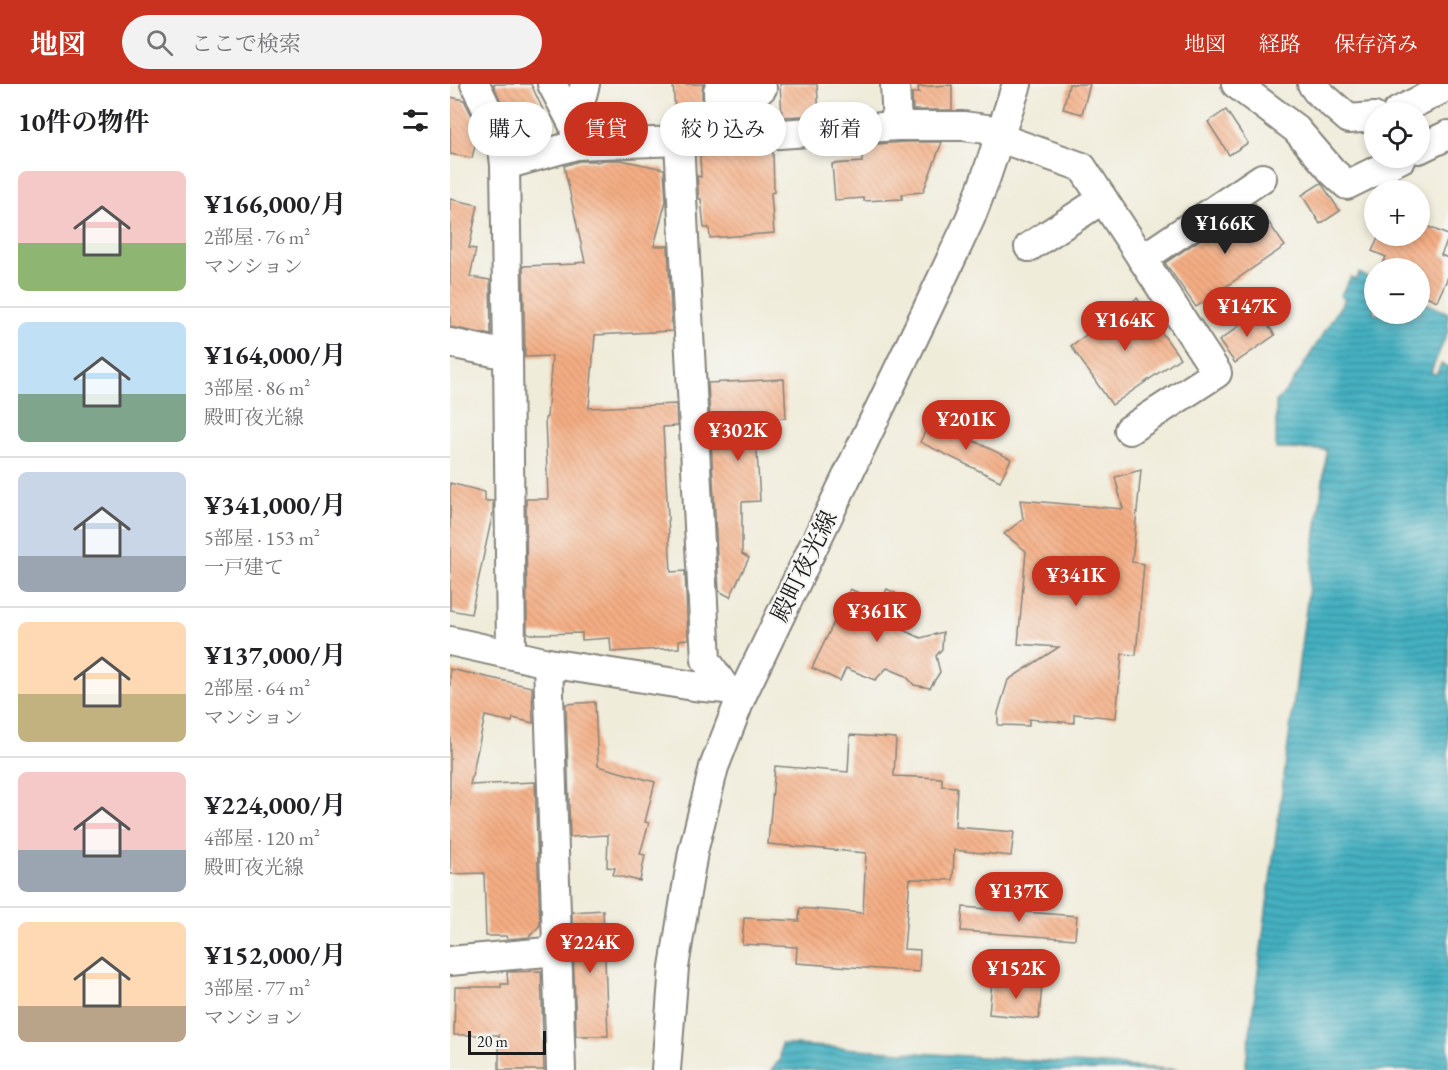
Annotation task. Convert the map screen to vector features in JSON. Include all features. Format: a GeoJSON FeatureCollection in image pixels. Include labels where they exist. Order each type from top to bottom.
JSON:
{"type":"FeatureCollection","features":[{"type":"Feature","properties":{"kind":"street"},"geometry":{"type":"LineString","coordinates":[[475,84],[502,141],[505,165],[511,654]]}},
{"type":"Feature","properties":{"kind":"street"},"geometry":{"type":"LineString","coordinates":[[552,84],[564,111]]}},
{"type":"Feature","properties":{"kind":"street"},"geometry":{"type":"LineString","coordinates":[[581,102],[585,84]]}},
{"type":"Feature","properties":{"kind":"street"},"geometry":{"type":"LineString","coordinates":[[895,84],[897,126]]}},
{"type":"Feature","properties":{"kind":"street","name":"殿町夜光線"},"geometry":{"type":"LineString","coordinates":[[666,1070],[674,967],[693,852],[734,692],[927,310],[970,219],[1017,84]]}},
{"type":"Feature","properties":{"kind":"street"},"geometry":{"type":"LineString","coordinates":[[1236,84],[1296,129],[1347,185],[1382,168]]}},
{"type":"Feature","properties":{"kind":"street"},"geometry":{"type":"LineString","coordinates":[[1312,84],[1349,119],[1364,118]]}},
{"type":"Feature","properties":{"kind":"street"},"geometry":{"type":"LineString","coordinates":[[1416,102],[1448,86]]}},
{"type":"Feature","properties":{"kind":"street"},"geometry":{"type":"LineString","coordinates":[[718,102],[718,91],[762,88]]}},
{"type":"Feature","properties":{"kind":"street"},"geometry":{"type":"LineString","coordinates":[[786,134],[897,126],[963,126],[1001,135],[1082,167],[1217,373],[1129,430]]}},
{"type":"Feature","properties":{"kind":"street"},"geometry":{"type":"LineString","coordinates":[[1430,144],[1448,135]]}},
{"type":"Feature","properties":{"kind":"street"},"geometry":{"type":"LineString","coordinates":[[505,165],[564,140]]}},
{"type":"Feature","properties":{"kind":"street"},"geometry":{"type":"LineString","coordinates":[[680,156],[705,660],[734,692]]}},
{"type":"Feature","properties":{"kind":"street"},"geometry":{"type":"LineString","coordinates":[[1142,259],[1262,178]]}},
{"type":"Feature","properties":{"kind":"street"},"geometry":{"type":"LineString","coordinates":[[1029,247],[1103,199]]}},
{"type":"Feature","properties":{"kind":"street"},"geometry":{"type":"LineString","coordinates":[[450,343],[508,356]]}},
{"type":"Feature","properties":{"kind":"street"},"geometry":{"type":"LineString","coordinates":[[450,641],[548,663],[734,692]]}},
{"type":"Feature","properties":{"kind":"street"},"geometry":{"type":"LineString","coordinates":[[548,663],[561,1070]]}},
{"type":"Feature","properties":{"kind":"street"},"geometry":{"type":"LineString","coordinates":[[450,961],[557,951]]}},
{"type":"Feature","properties":{"kind":"water"},"geometry":{"type":"Polygon","coordinates":[[[1359,273],[1364,275],[1364,324],[1430,324],[1430,305],[1448,313],[1448,331],[1431,372],[1436,375],[1441,364],[1448,367],[1448,1070],[1245,1070],[1327,450],[1276,449],[1276,402],[1291,385],[1345,299],[1340,296],[1351,277],[1356,280],[1359,273]]]}},
{"type":"Feature","properties":{"kind":"water"},"geometry":{"type":"Polygon","coordinates":[[[781,1044],[1180,1070],[771,1070],[780,1060],[781,1044]]]}},
{"type":"Feature","properties":{"kind":"building"},"geometry":{"type":"Polygon","coordinates":[[[493,84],[531,84],[539,102],[501,102],[493,84]]]}},
{"type":"Feature","properties":{"kind":"building"},"geometry":{"type":"Polygon","coordinates":[[[673,84],[703,84],[702,102],[674,102],[673,84]]]}},
{"type":"Feature","properties":{"kind":"building"},"geometry":{"type":"Polygon","coordinates":[[[780,84],[817,84],[818,102],[798,102],[798,116],[786,117],[786,102],[781,102],[780,84]]]}},
{"type":"Feature","properties":{"kind":"building"},"geometry":{"type":"Polygon","coordinates":[[[1069,84],[1090,84],[1082,114],[1063,109],[1069,84]]]}},
{"type":"Feature","properties":{"kind":"building"},"geometry":{"type":"Polygon","coordinates":[[[952,85],[952,110],[913,110],[912,93],[919,93],[918,87],[952,85]]]}},
{"type":"Feature","properties":{"kind":"building"},"geometry":{"type":"Polygon","coordinates":[[[450,97],[464,100],[468,108],[468,156],[472,156],[472,158],[450,154],[450,97]]]}},
{"type":"Feature","properties":{"kind":"building"},"geometry":{"type":"Polygon","coordinates":[[[1226,110],[1248,143],[1229,155],[1208,122],[1226,110]]]}},
{"type":"Feature","properties":{"kind":"building"},"geometry":{"type":"Polygon","coordinates":[[[942,142],[923,192],[902,194],[902,199],[835,200],[832,164],[862,162],[862,156],[882,156],[882,144],[942,142]]]}},
{"type":"Feature","properties":{"kind":"building"},"geometry":{"type":"Polygon","coordinates":[[[700,156],[773,156],[774,192],[771,193],[774,233],[710,238],[709,228],[704,228],[701,199],[699,199],[697,176],[701,177],[700,156]]]}},
{"type":"Feature","properties":{"kind":"building"},"geometry":{"type":"Polygon","coordinates":[[[621,160],[664,169],[666,201],[654,246],[668,246],[672,331],[595,335],[589,408],[676,404],[677,426],[663,427],[671,572],[685,571],[688,639],[679,640],[679,648],[611,652],[610,638],[582,640],[582,633],[530,634],[527,632],[526,499],[548,499],[545,418],[547,417],[552,356],[525,357],[523,266],[585,262],[564,166],[579,161],[621,160]]]}},
{"type":"Feature","properties":{"kind":"building"},"geometry":{"type":"Polygon","coordinates":[[[1321,183],[1340,211],[1320,224],[1302,195],[1321,183]]]}},
{"type":"Feature","properties":{"kind":"building"},"geometry":{"type":"Polygon","coordinates":[[[450,199],[478,205],[469,248],[476,249],[470,277],[490,280],[491,335],[450,327],[450,199]]]}},
{"type":"Feature","properties":{"kind":"building"},"geometry":{"type":"Polygon","coordinates":[[[1255,203],[1285,246],[1196,307],[1165,263],[1255,203]]]}},
{"type":"Feature","properties":{"kind":"building"},"geometry":{"type":"Polygon","coordinates":[[[1430,228],[1448,235],[1441,255],[1448,258],[1448,277],[1437,301],[1430,298],[1430,258],[1386,258],[1372,251],[1374,246],[1430,246],[1430,228]]]}},
{"type":"Feature","properties":{"kind":"building"},"geometry":{"type":"Polygon","coordinates":[[[1137,298],[1180,358],[1112,405],[1071,346],[1137,298]]]}},
{"type":"Feature","properties":{"kind":"building"},"geometry":{"type":"Polygon","coordinates":[[[1258,312],[1275,335],[1235,363],[1219,341],[1258,312]]]}},
{"type":"Feature","properties":{"kind":"building"},"geometry":{"type":"Polygon","coordinates":[[[784,379],[786,418],[755,420],[760,501],[742,502],[742,554],[749,558],[730,597],[719,591],[708,383],[784,379]]]}},
{"type":"Feature","properties":{"kind":"building"},"geometry":{"type":"Polygon","coordinates":[[[931,420],[1011,459],[1000,481],[920,442],[931,420]]]}},
{"type":"Feature","properties":{"kind":"building"},"geometry":{"type":"Polygon","coordinates":[[[1141,470],[1132,562],[1144,564],[1136,655],[1122,654],[1116,718],[1074,714],[1074,723],[1029,719],[1029,726],[998,725],[998,713],[1008,680],[1059,647],[1018,644],[1026,551],[1004,534],[1023,519],[1020,500],[1123,509],[1115,477],[1141,470]]]}},
{"type":"Feature","properties":{"kind":"building"},"geometry":{"type":"Polygon","coordinates":[[[450,483],[485,492],[485,501],[493,501],[493,512],[471,614],[450,610],[450,483]]]}},
{"type":"Feature","properties":{"kind":"building"},"geometry":{"type":"Polygon","coordinates":[[[850,589],[880,603],[887,589],[905,598],[891,625],[921,638],[943,632],[942,649],[936,656],[940,672],[930,688],[914,685],[906,676],[887,668],[875,680],[846,668],[840,681],[812,668],[850,589]]]}},
{"type":"Feature","properties":{"kind":"building"},"geometry":{"type":"Polygon","coordinates":[[[450,669],[532,687],[533,723],[513,718],[512,722],[485,716],[470,785],[535,782],[540,925],[529,937],[507,939],[506,936],[486,936],[484,873],[450,874],[450,669]]]}},
{"type":"Feature","properties":{"kind":"building"},"geometry":{"type":"Polygon","coordinates":[[[595,702],[598,766],[655,782],[645,822],[649,823],[640,854],[645,855],[640,881],[613,875],[615,868],[607,867],[608,835],[570,837],[566,704],[595,702]]]}},
{"type":"Feature","properties":{"kind":"building"},"geometry":{"type":"Polygon","coordinates":[[[850,735],[896,738],[894,776],[942,778],[942,786],[957,787],[955,827],[1014,832],[1011,856],[954,850],[953,880],[910,879],[904,949],[920,950],[919,972],[796,963],[797,947],[742,944],[744,918],[799,921],[800,908],[863,913],[866,853],[768,844],[775,766],[848,772],[850,735]]]}},
{"type":"Feature","properties":{"kind":"building"},"geometry":{"type":"Polygon","coordinates":[[[963,907],[1077,916],[1075,939],[961,931],[963,907]]]}},
{"type":"Feature","properties":{"kind":"building"},"geometry":{"type":"Polygon","coordinates":[[[603,910],[608,1036],[576,1036],[572,912],[603,910]]]}},
{"type":"Feature","properties":{"kind":"building"},"geometry":{"type":"Polygon","coordinates":[[[541,971],[544,1070],[499,1070],[499,1035],[454,1035],[455,987],[501,987],[501,984],[508,984],[507,972],[541,971]]]}},
{"type":"Feature","properties":{"kind":"building"},"geometry":{"type":"Polygon","coordinates":[[[992,981],[1042,985],[1039,1019],[989,1014],[992,981]]]}}]}
